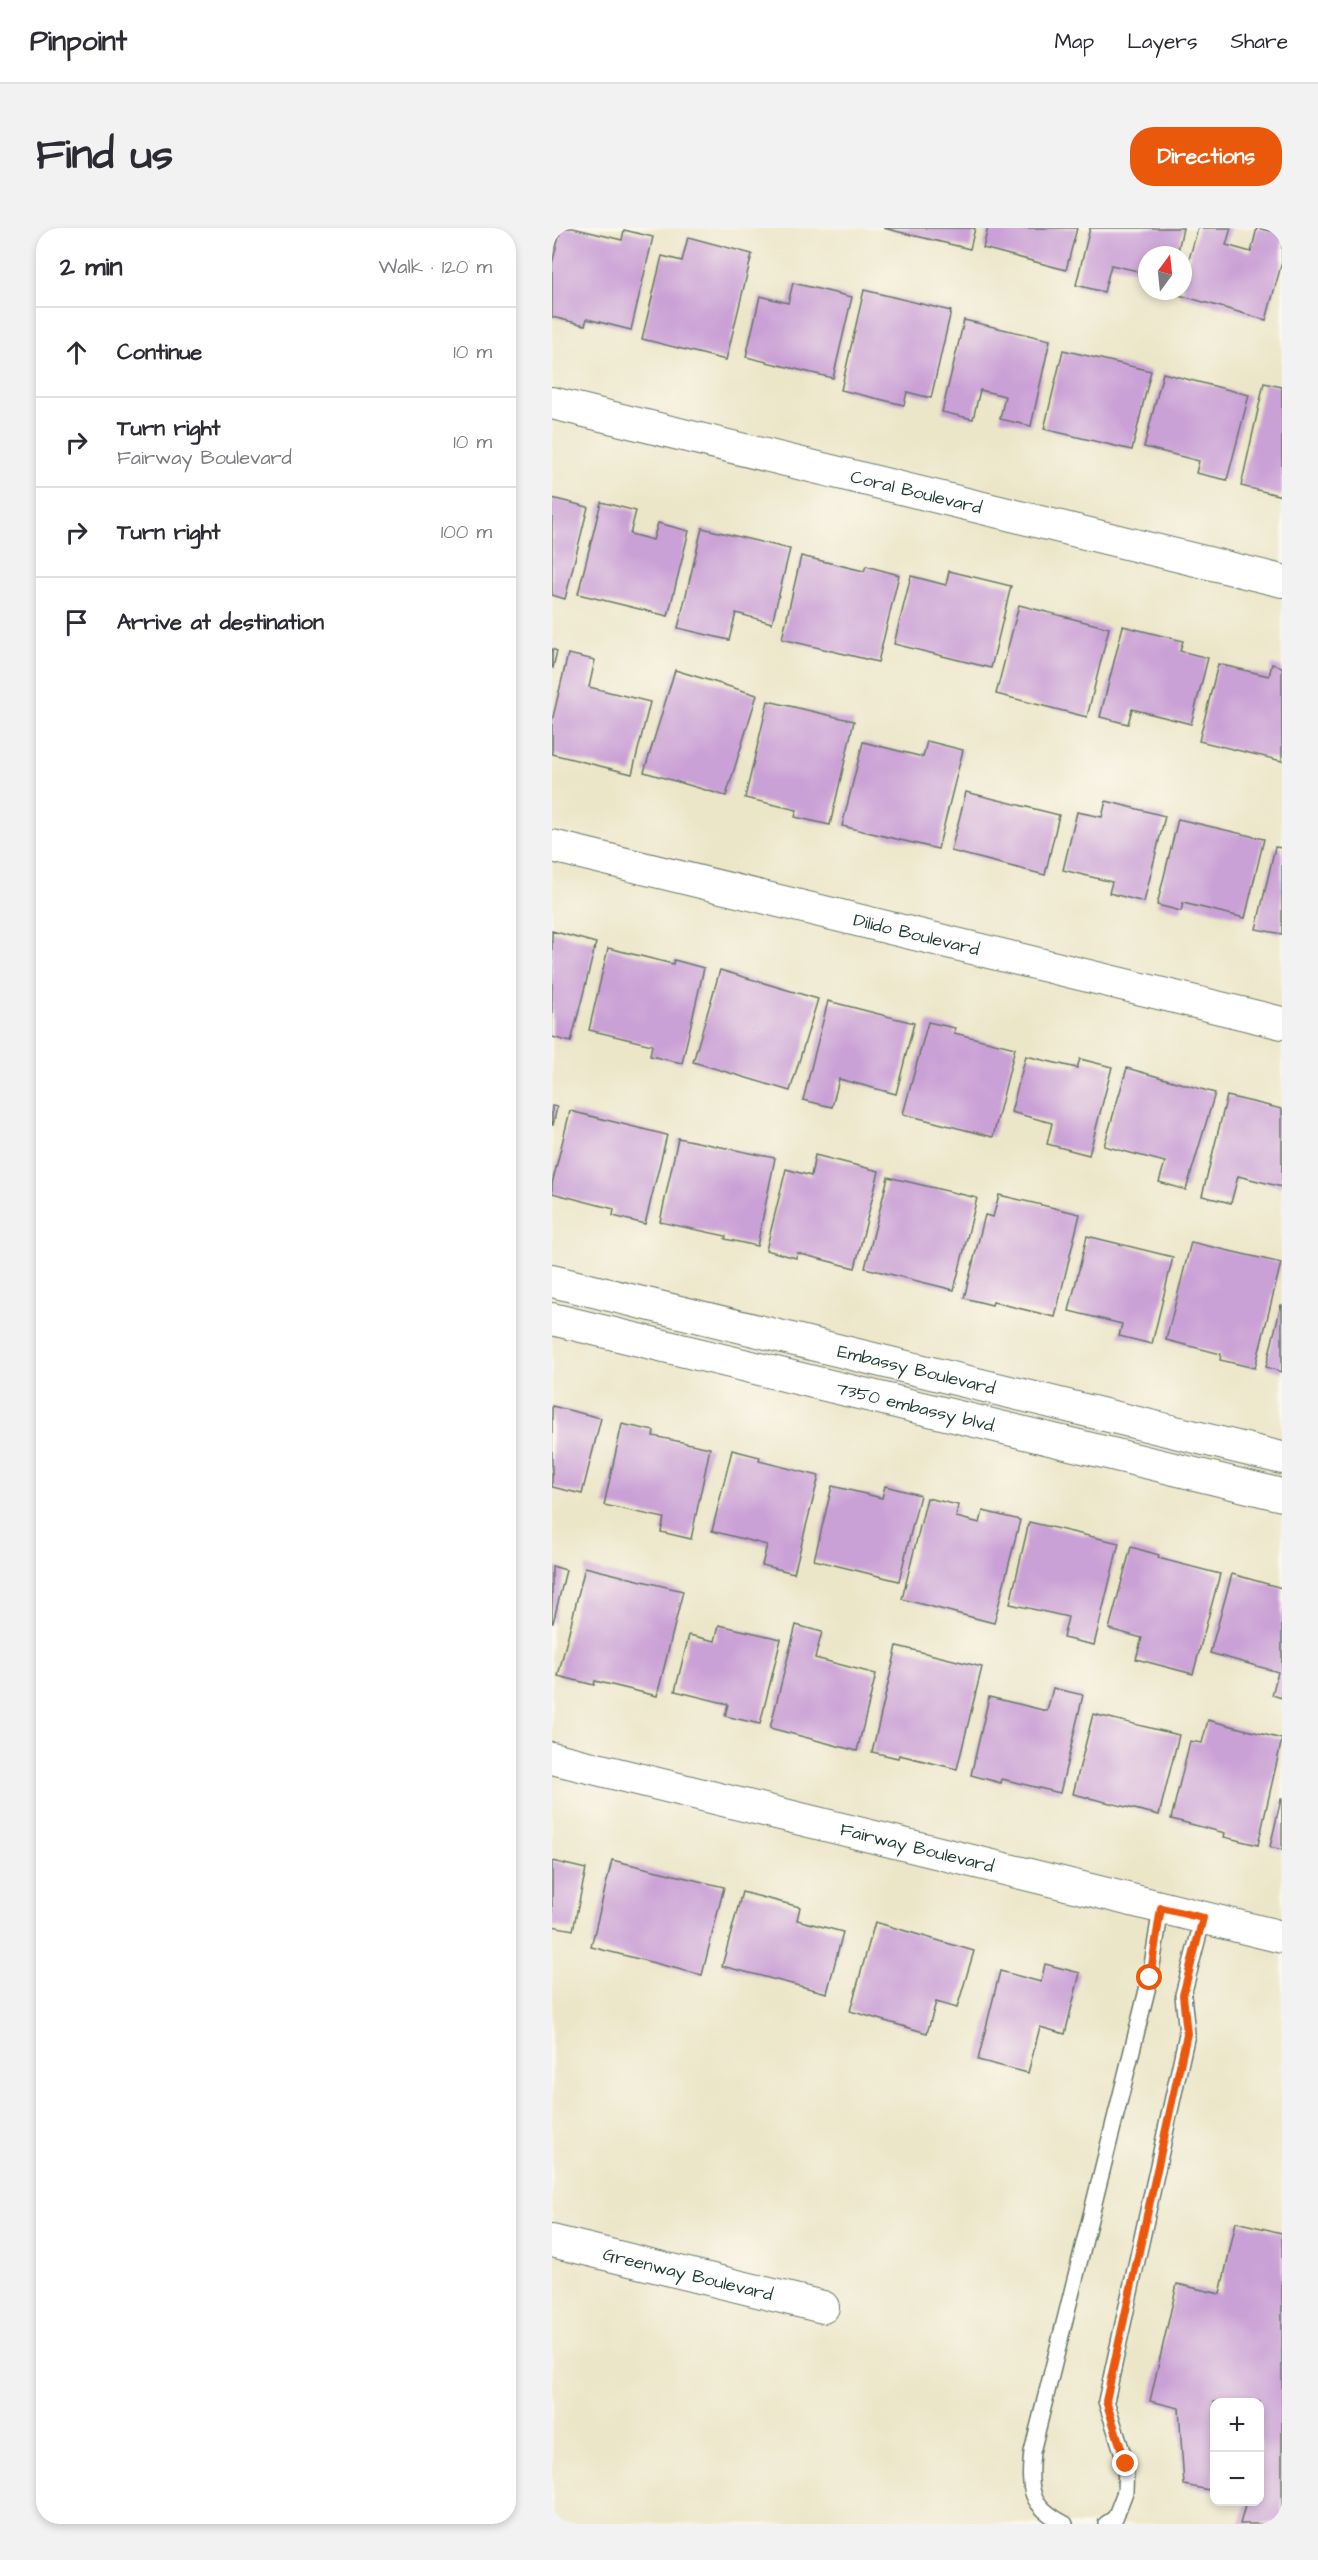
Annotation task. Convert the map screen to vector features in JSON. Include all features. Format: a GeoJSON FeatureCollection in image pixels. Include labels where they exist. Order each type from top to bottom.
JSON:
{"type":"FeatureCollection","features":[{"type":"Feature","properties":{"kind":"street","name":"Coral Boulevard"},"geometry":{"type":"LineString","coordinates":[[552,402],[1282,581]]}},
{"type":"Feature","properties":{"kind":"street","name":"Dilido Boulevard"},"geometry":{"type":"LineString","coordinates":[[552,846],[1282,1023]]}},
{"type":"Feature","properties":{"kind":"street","name":"Embassy Boulevard"},"geometry":{"type":"LineString","coordinates":[[552,1281],[1282,1458]]}},
{"type":"Feature","properties":{"kind":"street","name":"7350 embassy blvd."},"geometry":{"type":"LineString","coordinates":[[552,1319],[1282,1495]]}},
{"type":"Feature","properties":{"kind":"street","name":"Fairway Boulevard"},"geometry":{"type":"LineString","coordinates":[[552,1758],[1282,1938]]}},
{"type":"Feature","properties":{"kind":"street","name":"Greenway Boulevard"},"geometry":{"type":"LineString","coordinates":[[552,2241],[823,2307]]}},
{"type":"Feature","properties":{"kind":"lane"},"geometry":{"type":"LineString","coordinates":[[1065,2524],[1050,2516],[1034,2499],[1029,2478],[1032,2452],[1150,1978],[1161,1908]]}},
{"type":"Feature","properties":{"kind":"lane"},"geometry":{"type":"LineString","coordinates":[[1106,2524],[1115,2518],[1125,2493],[1126,2464],[1106,2401],[1187,2034],[1183,1995],[1203,1918]]}},
{"type":"Feature","properties":{"kind":"building"},"geometry":{"type":"Polygon","coordinates":[[[561,228],[573,228],[622,240],[624,230],[653,237],[631,330],[587,319],[585,325],[552,317],[552,264],[561,228]]]}},
{"type":"Feature","properties":{"kind":"building"},"geometry":{"type":"Polygon","coordinates":[[[883,228],[975,228],[970,249],[883,228]]]}},
{"type":"Feature","properties":{"kind":"building"},"geometry":{"type":"Polygon","coordinates":[[[988,228],[1077,228],[1066,270],[983,248],[988,228]]]}},
{"type":"Feature","properties":{"kind":"building"},"geometry":{"type":"Polygon","coordinates":[[[1090,228],[1183,228],[1179,246],[1138,246],[1138,271],[1111,265],[1104,292],[1076,285],[1090,228]]]}},
{"type":"Feature","properties":{"kind":"building"},"geometry":{"type":"Polygon","coordinates":[[[1198,228],[1231,228],[1226,245],[1251,252],[1257,228],[1282,233],[1282,262],[1266,320],[1192,299],[1192,249],[1198,228]]]}},
{"type":"Feature","properties":{"kind":"building"},"geometry":{"type":"Polygon","coordinates":[[[688,237],[752,254],[726,360],[642,339],[662,256],[682,261],[688,237]]]}},
{"type":"Feature","properties":{"kind":"building"},"geometry":{"type":"Polygon","coordinates":[[[793,283],[852,297],[833,378],[746,357],[760,296],[788,303],[793,283]]]}},
{"type":"Feature","properties":{"kind":"building"},"geometry":{"type":"Polygon","coordinates":[[[864,290],[951,311],[931,398],[907,392],[904,405],[841,390],[864,290]]]}},
{"type":"Feature","properties":{"kind":"building"},"geometry":{"type":"Polygon","coordinates":[[[964,320],[1050,340],[1031,426],[1000,419],[1005,396],[980,390],[973,419],[942,412],[964,320]]]}},
{"type":"Feature","properties":{"kind":"building"},"geometry":{"type":"Polygon","coordinates":[[[1063,350],[1151,371],[1132,450],[1044,429],[1063,350]]]}},
{"type":"Feature","properties":{"kind":"building"},"geometry":{"type":"Polygon","coordinates":[[[1163,373],[1249,395],[1227,480],[1196,473],[1199,461],[1144,447],[1163,373]]]}},
{"type":"Feature","properties":{"kind":"building"},"geometry":{"type":"Polygon","coordinates":[[[1264,383],[1282,387],[1282,496],[1241,486],[1264,383]]]}},
{"type":"Feature","properties":{"kind":"building"},"geometry":{"type":"Polygon","coordinates":[[[552,498],[588,507],[565,599],[552,595],[552,498]]]}},
{"type":"Feature","properties":{"kind":"building"},"geometry":{"type":"Polygon","coordinates":[[[601,502],[636,511],[630,534],[653,540],[658,523],[689,531],[668,616],[578,594],[601,502]]]}},
{"type":"Feature","properties":{"kind":"building"},"geometry":{"type":"Polygon","coordinates":[[[702,528],[790,549],[772,623],[736,613],[729,640],[678,628],[702,528]]]}},
{"type":"Feature","properties":{"kind":"building"},"geometry":{"type":"Polygon","coordinates":[[[801,556],[864,571],[866,566],[899,575],[878,662],[782,639],[801,556]]]}},
{"type":"Feature","properties":{"kind":"building"},"geometry":{"type":"Polygon","coordinates":[[[949,571],[1011,586],[991,668],[894,644],[911,576],[946,585],[949,571]]]}},
{"type":"Feature","properties":{"kind":"building"},"geometry":{"type":"Polygon","coordinates":[[[1019,605],[1109,628],[1087,717],[996,694],[1019,605]]]}},
{"type":"Feature","properties":{"kind":"building"},"geometry":{"type":"Polygon","coordinates":[[[1123,626],[1183,641],[1180,651],[1208,658],[1191,724],[1132,709],[1128,724],[1100,717],[1123,626]]]}},
{"type":"Feature","properties":{"kind":"building"},"geometry":{"type":"Polygon","coordinates":[[[552,649],[557,651],[553,668],[552,667],[552,649]]]}},
{"type":"Feature","properties":{"kind":"building"},"geometry":{"type":"Polygon","coordinates":[[[568,654],[595,660],[589,687],[650,702],[632,774],[552,754],[552,721],[568,654]]]}},
{"type":"Feature","properties":{"kind":"building"},"geometry":{"type":"Polygon","coordinates":[[[1218,664],[1269,676],[1272,664],[1282,667],[1282,761],[1199,741],[1218,664]]]}},
{"type":"Feature","properties":{"kind":"building"},"geometry":{"type":"Polygon","coordinates":[[[675,670],[757,695],[726,796],[644,772],[675,670]]]}},
{"type":"Feature","properties":{"kind":"building"},"geometry":{"type":"Polygon","coordinates":[[[768,701],[854,721],[830,825],[795,817],[797,810],[745,798],[768,701]]]}},
{"type":"Feature","properties":{"kind":"building"},"geometry":{"type":"Polygon","coordinates":[[[927,741],[963,750],[938,849],[842,826],[863,742],[923,757],[927,741]]]}},
{"type":"Feature","properties":{"kind":"building"},"geometry":{"type":"Polygon","coordinates":[[[966,792],[1059,815],[1045,875],[951,851],[966,792]]]}},
{"type":"Feature","properties":{"kind":"building"},"geometry":{"type":"Polygon","coordinates":[[[1106,801],[1165,816],[1144,902],[1109,893],[1112,882],[1063,870],[1077,812],[1102,817],[1106,801]]]}},
{"type":"Feature","properties":{"kind":"building"},"geometry":{"type":"Polygon","coordinates":[[[1178,819],[1264,839],[1245,918],[1183,903],[1181,911],[1157,905],[1178,819]]]}},
{"type":"Feature","properties":{"kind":"building"},"geometry":{"type":"Polygon","coordinates":[[[1275,847],[1282,848],[1282,934],[1256,929],[1275,847]]]}},
{"type":"Feature","properties":{"kind":"building"},"geometry":{"type":"Polygon","coordinates":[[[552,931],[596,943],[571,1042],[552,1037],[552,931]]]}},
{"type":"Feature","properties":{"kind":"building"},"geometry":{"type":"Polygon","coordinates":[[[608,948],[673,964],[674,960],[704,968],[682,1063],[650,1056],[652,1045],[589,1030],[608,948]]]}},
{"type":"Feature","properties":{"kind":"building"},"geometry":{"type":"Polygon","coordinates":[[[720,970],[818,999],[790,1091],[693,1062],[720,970]]]}},
{"type":"Feature","properties":{"kind":"building"},"geometry":{"type":"Polygon","coordinates":[[[828,1001],[914,1023],[896,1094],[839,1079],[832,1107],[803,1100],[828,1001]]]}},
{"type":"Feature","properties":{"kind":"building"},"geometry":{"type":"Polygon","coordinates":[[[928,1022],[955,1028],[954,1033],[1015,1048],[993,1137],[903,1114],[928,1022]]]}},
{"type":"Feature","properties":{"kind":"building"},"geometry":{"type":"Polygon","coordinates":[[[1026,1056],[1077,1068],[1080,1059],[1112,1067],[1089,1155],[1047,1144],[1052,1123],[1011,1112],[1026,1056]]]}},
{"type":"Feature","properties":{"kind":"building"},"geometry":{"type":"Polygon","coordinates":[[[1127,1068],[1215,1093],[1186,1190],[1159,1182],[1165,1162],[1104,1146],[1127,1068]]]}},
{"type":"Feature","properties":{"kind":"building"},"geometry":{"type":"Polygon","coordinates":[[[1227,1096],[1282,1109],[1282,1187],[1238,1176],[1231,1203],[1202,1196],[1227,1096]]]}},
{"type":"Feature","properties":{"kind":"building"},"geometry":{"type":"Polygon","coordinates":[[[552,1106],[557,1107],[553,1125],[552,1125],[552,1106]]]}},
{"type":"Feature","properties":{"kind":"building"},"geometry":{"type":"Polygon","coordinates":[[[570,1111],[667,1135],[645,1224],[613,1216],[614,1209],[552,1193],[552,1184],[570,1111]]]}},
{"type":"Feature","properties":{"kind":"building"},"geometry":{"type":"Polygon","coordinates":[[[678,1138],[775,1158],[757,1246],[725,1239],[726,1236],[660,1222],[678,1138]]]}},
{"type":"Feature","properties":{"kind":"building"},"geometry":{"type":"Polygon","coordinates":[[[815,1155],[879,1171],[855,1268],[797,1253],[796,1258],[766,1250],[786,1169],[811,1176],[815,1155]]]}},
{"type":"Feature","properties":{"kind":"building"},"geometry":{"type":"Polygon","coordinates":[[[888,1177],[977,1198],[954,1290],[865,1268],[888,1177]]]}},
{"type":"Feature","properties":{"kind":"building"},"geometry":{"type":"Polygon","coordinates":[[[999,1195],[1080,1214],[1055,1317],[993,1302],[992,1305],[964,1298],[985,1215],[993,1217],[999,1195]]]}},
{"type":"Feature","properties":{"kind":"building"},"geometry":{"type":"Polygon","coordinates":[[[1087,1236],[1173,1257],[1152,1344],[1119,1336],[1122,1324],[1069,1311],[1087,1236]]]}},
{"type":"Feature","properties":{"kind":"building"},"geometry":{"type":"Polygon","coordinates":[[[1191,1242],[1281,1263],[1255,1368],[1220,1360],[1221,1354],[1166,1340],[1191,1242]]]}},
{"type":"Feature","properties":{"kind":"building"},"geometry":{"type":"Polygon","coordinates":[[[1282,1305],[1282,1372],[1266,1367],[1282,1305]]]}},
{"type":"Feature","properties":{"kind":"building"},"geometry":{"type":"Polygon","coordinates":[[[552,1406],[601,1418],[582,1494],[552,1487],[552,1406]]]}},
{"type":"Feature","properties":{"kind":"building"},"geometry":{"type":"Polygon","coordinates":[[[622,1424],[654,1431],[653,1436],[710,1448],[691,1539],[661,1532],[664,1518],[604,1505],[622,1424]]]}},
{"type":"Feature","properties":{"kind":"building"},"geometry":{"type":"Polygon","coordinates":[[[732,1450],[760,1457],[759,1461],[819,1476],[794,1573],[762,1565],[767,1545],[712,1531],[732,1450]]]}},
{"type":"Feature","properties":{"kind":"building"},"geometry":{"type":"Polygon","coordinates":[[[832,1486],[882,1498],[885,1486],[920,1495],[899,1581],[814,1560],[832,1486]]]}},
{"type":"Feature","properties":{"kind":"building"},"geometry":{"type":"Polygon","coordinates":[[[927,1498],[958,1505],[956,1517],[980,1523],[983,1511],[1020,1520],[994,1623],[902,1599],[927,1498]]]}},
{"type":"Feature","properties":{"kind":"building"},"geometry":{"type":"Polygon","coordinates":[[[1029,1522],[1119,1543],[1094,1645],[1063,1638],[1068,1617],[1010,1604],[1029,1522]]]}},
{"type":"Feature","properties":{"kind":"building"},"geometry":{"type":"Polygon","coordinates":[[[1131,1547],[1159,1555],[1158,1558],[1220,1574],[1193,1674],[1136,1659],[1142,1638],[1109,1629],[1131,1547]]]}},
{"type":"Feature","properties":{"kind":"building"},"geometry":{"type":"Polygon","coordinates":[[[552,1566],[566,1570],[553,1623],[552,1623],[552,1566]]]}},
{"type":"Feature","properties":{"kind":"building"},"geometry":{"type":"Polygon","coordinates":[[[585,1567],[683,1591],[657,1696],[595,1681],[594,1685],[558,1676],[585,1567]]]}},
{"type":"Feature","properties":{"kind":"building"},"geometry":{"type":"Polygon","coordinates":[[[1232,1574],[1282,1588],[1282,1698],[1272,1695],[1278,1672],[1210,1653],[1232,1574]]]}},
{"type":"Feature","properties":{"kind":"building"},"geometry":{"type":"Polygon","coordinates":[[[719,1625],[781,1639],[760,1724],[725,1716],[728,1704],[675,1691],[689,1635],[715,1641],[719,1625]]]}},
{"type":"Feature","properties":{"kind":"building"},"geometry":{"type":"Polygon","coordinates":[[[796,1625],[822,1632],[815,1658],[876,1674],[857,1751],[770,1728],[796,1625]]]}},
{"type":"Feature","properties":{"kind":"building"},"geometry":{"type":"Polygon","coordinates":[[[897,1646],[982,1667],[957,1769],[899,1755],[898,1758],[872,1752],[897,1646]]]}},
{"type":"Feature","properties":{"kind":"building"},"geometry":{"type":"Polygon","coordinates":[[[1053,1688],[1083,1695],[1060,1793],[1002,1779],[1001,1783],[971,1775],[989,1697],[1047,1711],[1053,1688]]]}},
{"type":"Feature","properties":{"kind":"building"},"geometry":{"type":"Polygon","coordinates":[[[1093,1714],[1179,1735],[1159,1815],[1073,1794],[1093,1714]]]}},
{"type":"Feature","properties":{"kind":"building"},"geometry":{"type":"Polygon","coordinates":[[[1208,1720],[1282,1739],[1258,1845],[1224,1837],[1225,1833],[1171,1819],[1190,1741],[1202,1743],[1208,1720]]]}},
{"type":"Feature","properties":{"kind":"building"},"geometry":{"type":"Polygon","coordinates":[[[1282,1799],[1282,1850],[1270,1847],[1282,1799]]]}},
{"type":"Feature","properties":{"kind":"building"},"geometry":{"type":"Polygon","coordinates":[[[612,1860],[724,1887],[702,1975],[591,1947],[612,1860]]]}},
{"type":"Feature","properties":{"kind":"building"},"geometry":{"type":"Polygon","coordinates":[[[552,1861],[586,1869],[573,1930],[552,1926],[552,1861]]]}},
{"type":"Feature","properties":{"kind":"building"},"geometry":{"type":"Polygon","coordinates":[[[742,1892],[800,1907],[797,1920],[843,1932],[827,1993],[722,1966],[742,1892]]]}},
{"type":"Feature","properties":{"kind":"building"},"geometry":{"type":"Polygon","coordinates":[[[875,1922],[974,1951],[957,2008],[936,2002],[927,2033],[850,2011],[875,1922]]]}},
{"type":"Feature","properties":{"kind":"building"},"geometry":{"type":"Polygon","coordinates":[[[1045,1964],[1080,1973],[1065,2034],[1040,2027],[1028,2073],[978,2060],[1000,1971],[1041,1982],[1045,1964]]]}},
{"type":"Feature","properties":{"kind":"building"},"geometry":{"type":"Polygon","coordinates":[[[1236,2222],[1282,2233],[1282,2524],[1240,2524],[1245,2506],[1264,2506],[1264,2398],[1210,2398],[1210,2490],[1184,2485],[1179,2408],[1150,2401],[1177,2284],[1220,2294],[1236,2222]]]}},
{"type":"Feature","properties":{"kind":"route"},"geometry":{"type":"LineString","coordinates":[[1126,2464],[1106,2401],[1187,2034],[1183,1995],[1203,1918],[1161,1908],[1150,1978]]}}]}
